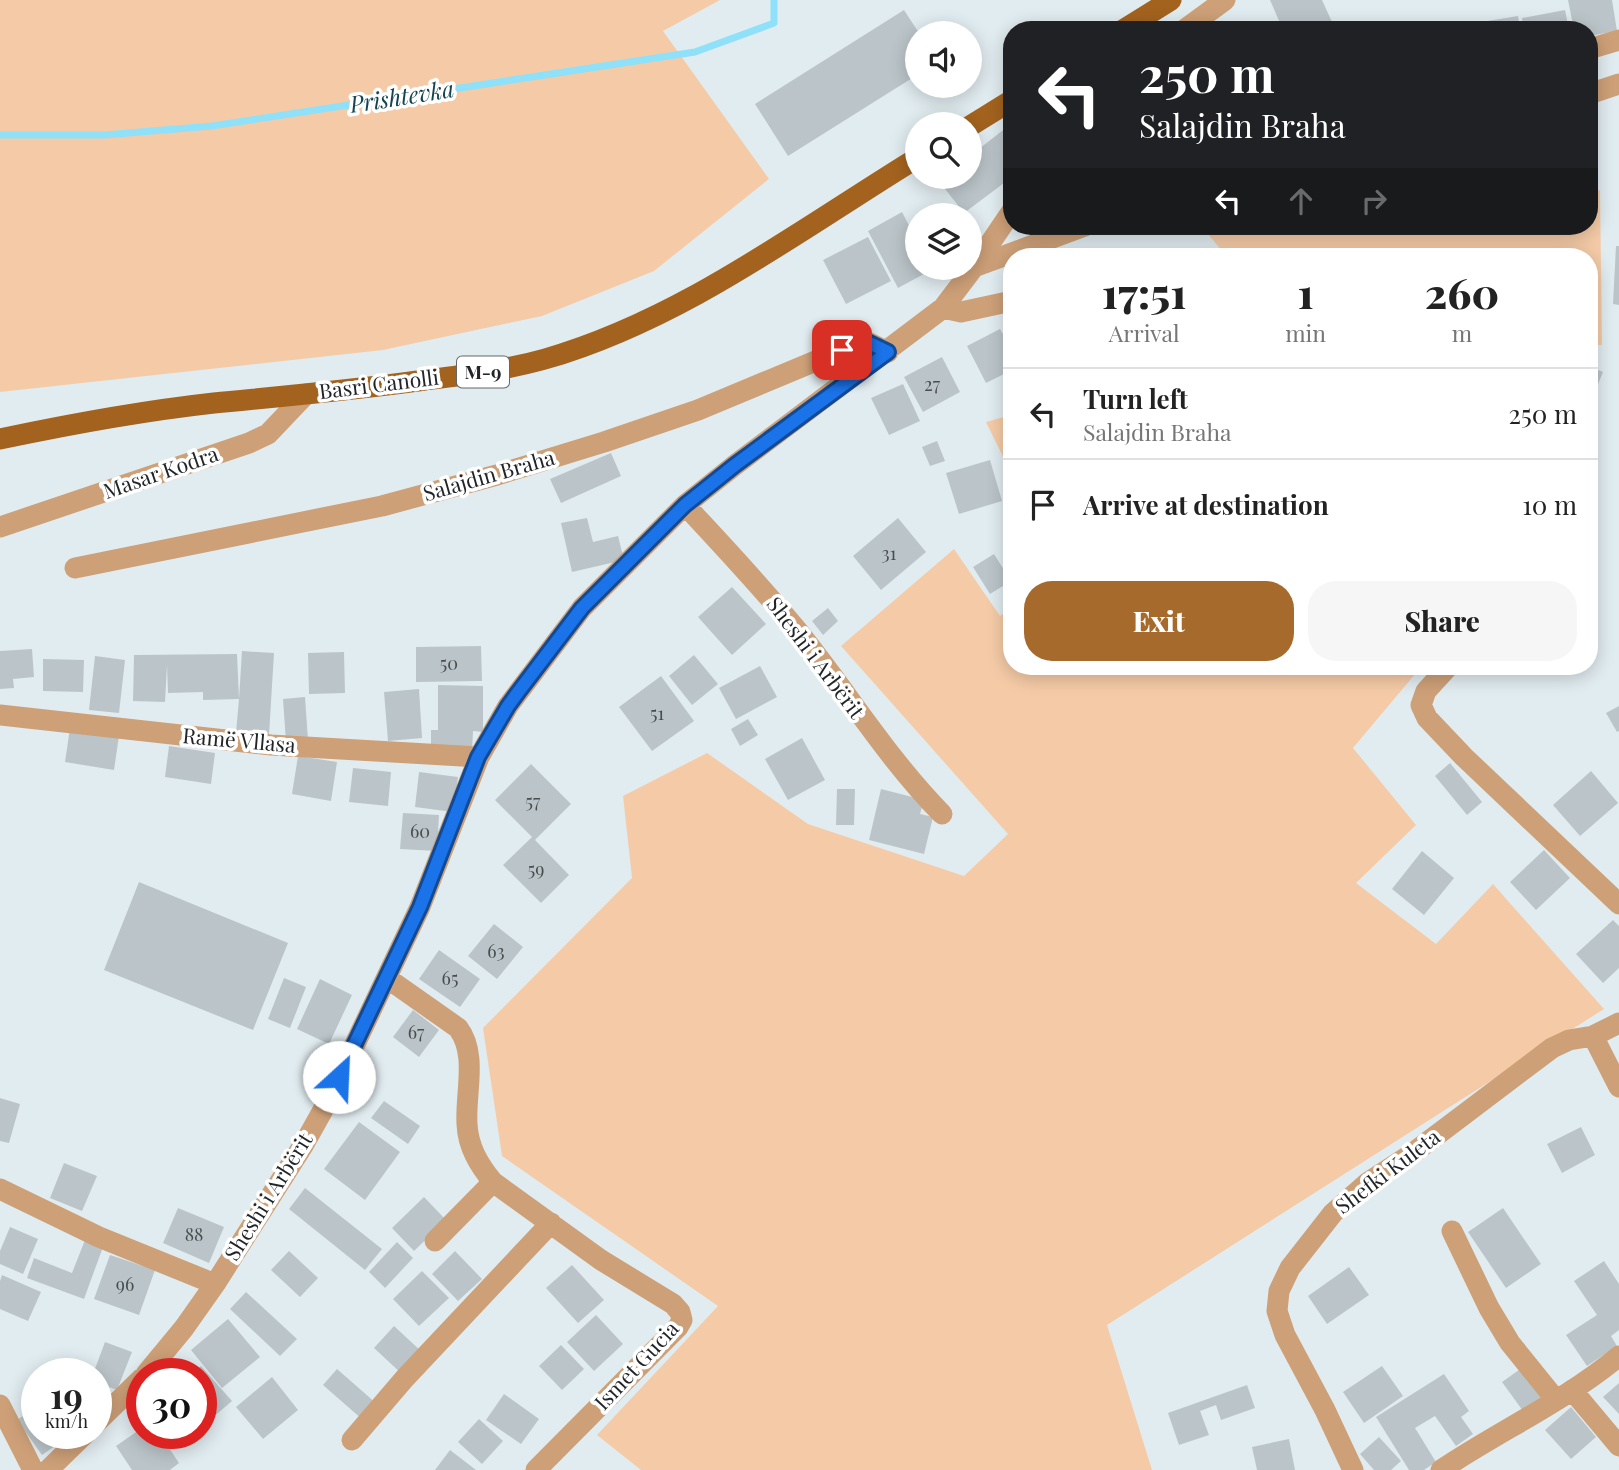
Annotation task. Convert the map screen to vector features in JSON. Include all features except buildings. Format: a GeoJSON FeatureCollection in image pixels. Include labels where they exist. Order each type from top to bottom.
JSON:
{"type":"FeatureCollection","features":[{"type":"Feature","properties":{"kind":"main road"},"geometry":{"type":"LineString","coordinates":[[1137,21],[1171,0]]}},
{"type":"Feature","properties":{"kind":"main road"},"geometry":{"type":"LineString","coordinates":[[982,119],[1003,106]]}},
{"type":"Feature","properties":{"kind":"main road","name":"Basri Canolli"},"geometry":{"type":"LineString","coordinates":[[0,439],[142,412],[497,369],[545,359],[650,318],[699,293],[905,165]]}},
{"type":"Feature","properties":{"kind":"street"},"geometry":{"type":"LineString","coordinates":[[1196,21],[1225,0]]}},
{"type":"Feature","properties":{"kind":"street"},"geometry":{"type":"LineString","coordinates":[[1598,46],[1619,40]]}},
{"type":"Feature","properties":{"kind":"street"},"geometry":{"type":"LineString","coordinates":[[1598,90],[1619,84]]}},
{"type":"Feature","properties":{"kind":"street","name":"Sheshi i Arbërit"},"geometry":{"type":"LineString","coordinates":[[982,255],[1003,224]]}},
{"type":"Feature","properties":{"kind":"street"},"geometry":{"type":"LineString","coordinates":[[1025,248],[1061,235]]}},
{"type":"Feature","properties":{"kind":"street"},"geometry":{"type":"LineString","coordinates":[[982,264],[1003,256]]}},
{"type":"Feature","properties":{"kind":"street","name":"Sheshi i Arbërit"},"geometry":{"type":"LineString","coordinates":[[159,1358],[215,1284],[310,1133],[420,907],[478,757],[508,706],[582,608],[685,505],[943,308],[964,280]]}},
{"type":"Feature","properties":{"kind":"street"},"geometry":{"type":"LineString","coordinates":[[943,308],[961,312],[1003,304]]}},
{"type":"Feature","properties":{"kind":"street","name":"Salajdin Braha"},"geometry":{"type":"LineString","coordinates":[[75,568],[382,506],[485,479],[698,410],[867,342],[888,352]]}},
{"type":"Feature","properties":{"kind":"street","name":"Masar Kodra"},"geometry":{"type":"LineString","coordinates":[[0,527],[249,443],[268,434],[306,394]]}},
{"type":"Feature","properties":{"kind":"street","name":"Sheshi i Arbërit"},"geometry":{"type":"LineString","coordinates":[[685,505],[797,630],[913,785],[942,814]]}},
{"type":"Feature","properties":{"kind":"street"},"geometry":{"type":"LineString","coordinates":[[1441,675],[1426,691],[1421,705],[1427,718],[1464,757],[1619,904]]}},
{"type":"Feature","properties":{"kind":"street","name":"Ramë Vllasa"},"geometry":{"type":"LineString","coordinates":[[0,715],[271,745],[478,757]]}},
{"type":"Feature","properties":{"kind":"street","name":"Ismet Gucia"},"geometry":{"type":"LineString","coordinates":[[387,978],[458,1028],[467,1039],[467,1125],[472,1149],[481,1167],[494,1182],[601,1260],[680,1311],[682,1320],[678,1327],[536,1470]]}},
{"type":"Feature","properties":{"kind":"street","name":"Shefki Kuleta"},"geometry":{"type":"LineString","coordinates":[[1353,1470],[1336,1431],[1285,1335],[1277,1311],[1279,1291],[1290,1268],[1332,1213],[1367,1183],[1413,1153],[1552,1048],[1569,1040],[1593,1036],[1619,1023]]}},
{"type":"Feature","properties":{"kind":"street"},"geometry":{"type":"LineString","coordinates":[[1593,1036],[1619,1087]]}},
{"type":"Feature","properties":{"kind":"street"},"geometry":{"type":"LineString","coordinates":[[436,1241],[494,1182]]}},
{"type":"Feature","properties":{"kind":"street","name":"Sheshi i Arbërit"},"geometry":{"type":"LineString","coordinates":[[0,1189],[99,1237],[215,1284]]}},
{"type":"Feature","properties":{"kind":"street"},"geometry":{"type":"LineString","coordinates":[[352,1440],[405,1378],[551,1223]]}},
{"type":"Feature","properties":{"kind":"street"},"geometry":{"type":"LineString","coordinates":[[1452,1231],[1489,1308],[1510,1343],[1619,1446]]}},
{"type":"Feature","properties":{"kind":"street"},"geometry":{"type":"LineString","coordinates":[[1441,1470],[1564,1395],[1619,1356]]}},
{"type":"Feature","properties":{"kind":"street"},"geometry":{"type":"LineString","coordinates":[[112,1407],[126,1394]]}},
{"type":"Feature","properties":{"kind":"street"},"geometry":{"type":"LineString","coordinates":[[0,1405],[33,1470]]}},
{"type":"Feature","properties":{"kind":"street"},"geometry":{"type":"LineString","coordinates":[[48,1470],[70,1449]]}},
{"type":"Feature","properties":{"kind":"shaded area"},"geometry":{"type":"Polygon","coordinates":[[[0,0],[720,0],[663,31],[769,179],[654,271],[542,316],[383,350],[0,392],[0,0]]]}},
{"type":"Feature","properties":{"kind":"shaded area"},"geometry":{"type":"Polygon","coordinates":[[[1598,191],[1602,345],[1598,345],[1598,248],[1220,248],[1209,235],[1598,235],[1598,191]]]}},
{"type":"Feature","properties":{"kind":"shaded area"},"geometry":{"type":"Polygon","coordinates":[[[1003,417],[1003,457],[986,422],[1003,417]]]}},
{"type":"Feature","properties":{"kind":"shaded area"},"geometry":{"type":"Polygon","coordinates":[[[954,549],[1000,616],[1003,614],[1003,675],[1414,675],[1353,748],[1416,825],[1356,883],[1436,944],[1493,884],[1604,1009],[1107,1325],[1152,1470],[641,1470],[597,1435],[718,1306],[502,1156],[483,1028],[632,878],[623,796],[707,753],[808,824],[964,876],[1008,834],[841,646],[954,549]]]}},
{"type":"Feature","properties":{"kind":"waterway","name":"Prishtevka"},"geometry":{"type":"LineString","coordinates":[[0,135],[105,135],[212,126],[695,52],[774,23],[774,0]]}},
{"type":"Feature","properties":{"kind":"route"},"geometry":{"type":"LineString","coordinates":[[339,1077],[420,907],[478,757],[508,706],[582,608],[685,505],[888,352],[867,342],[842,350]]}}]}
